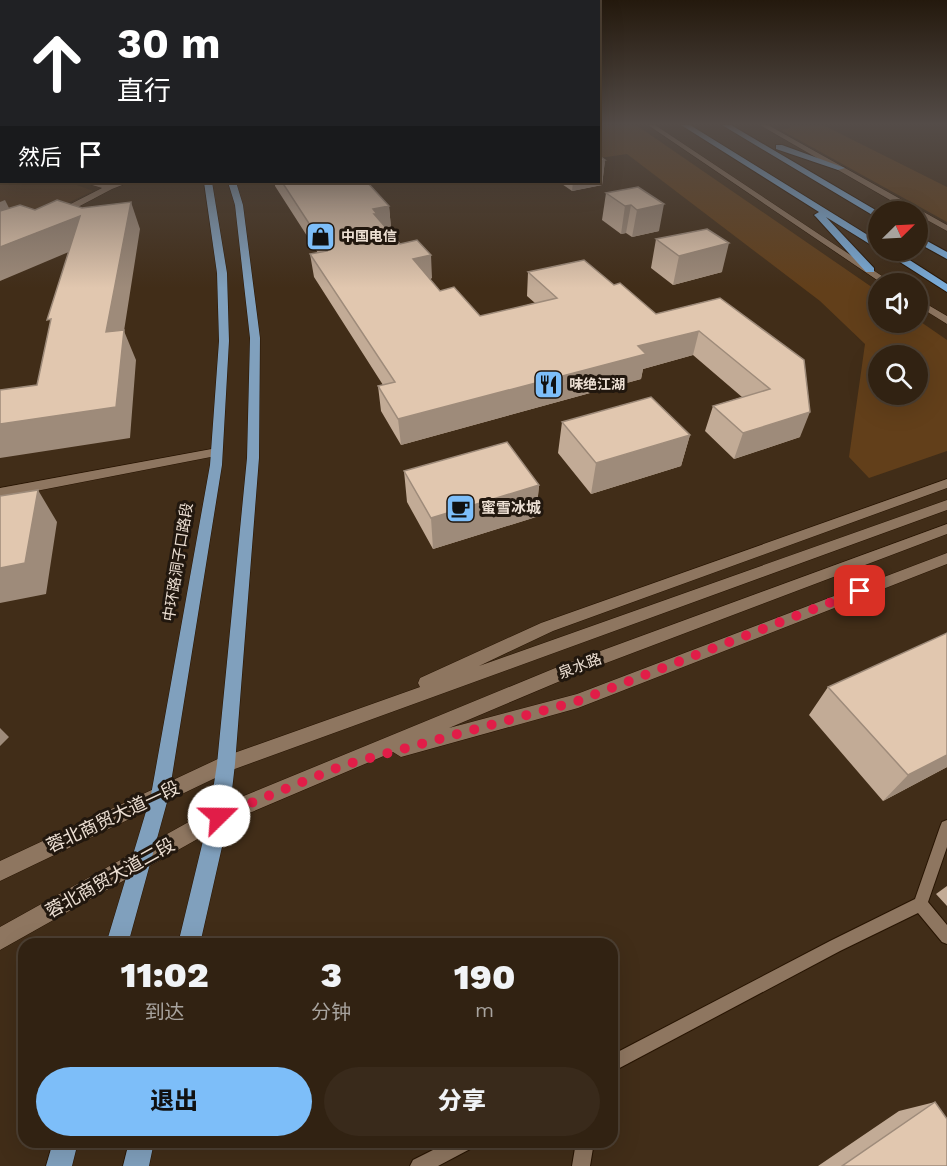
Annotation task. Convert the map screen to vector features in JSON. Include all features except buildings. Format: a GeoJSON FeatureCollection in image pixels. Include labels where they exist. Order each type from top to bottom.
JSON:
{"type":"FeatureCollection","features":[{"type":"Feature","properties":{"kind":"highway"},"geometry":{"type":"LineString","coordinates":[[773,179],[868,239]]}},
{"type":"Feature","properties":{"kind":"highway"},"geometry":{"type":"LineString","coordinates":[[818,179],[868,209]]}},
{"type":"Feature","properties":{"kind":"highway"},"geometry":{"type":"LineString","coordinates":[[802,197],[870,270]]}},
{"type":"Feature","properties":{"kind":"highway"},"geometry":{"type":"LineString","coordinates":[[928,245],[947,256]]}},
{"type":"Feature","properties":{"kind":"highway"},"geometry":{"type":"LineString","coordinates":[[903,261],[947,289]]}},
{"type":"Feature","properties":{"kind":"main road"},"geometry":{"type":"LineString","coordinates":[[733,179],[874,273]]}},
{"type":"Feature","properties":{"kind":"main road"},"geometry":{"type":"LineString","coordinates":[[861,179],[899,201]]}},
{"type":"Feature","properties":{"kind":"main road"},"geometry":{"type":"LineString","coordinates":[[91,183],[109,187]]}},
{"type":"Feature","properties":{"kind":"main road"},"geometry":{"type":"LineString","coordinates":[[45,221],[109,187],[123,183]]}},
{"type":"Feature","properties":{"kind":"main road","name":"中环路洞子口路段"},"geometry":{"type":"LineString","coordinates":[[119,938],[160,795],[217,452],[224,341],[222,273],[208,183]]}},
{"type":"Feature","properties":{"kind":"main road"},"geometry":{"type":"LineString","coordinates":[[190,938],[219,816],[226,764],[253,458],[255,338],[239,205],[232,183]]}},
{"type":"Feature","properties":{"kind":"main road"},"geometry":{"type":"LineString","coordinates":[[928,218],[947,228]]}},
{"type":"Feature","properties":{"kind":"main road"},"geometry":{"type":"LineString","coordinates":[[928,309],[947,321]]}},
{"type":"Feature","properties":{"kind":"main road"},"geometry":{"type":"LineString","coordinates":[[0,493],[217,452]]}},
{"type":"Feature","properties":{"kind":"main road"},"geometry":{"type":"LineString","coordinates":[[339,723],[547,627],[947,483]]}},
{"type":"Feature","properties":{"kind":"main road"},"geometry":{"type":"LineString","coordinates":[[339,723],[947,505]]}},
{"type":"Feature","properties":{"kind":"main road","name":"泉水路"},"geometry":{"type":"LineString","coordinates":[[219,816],[571,669],[947,529]]}},
{"type":"Feature","properties":{"kind":"main road"},"geometry":{"type":"LineString","coordinates":[[344,765],[578,701],[947,558]]}},
{"type":"Feature","properties":{"kind":"main road","name":"蓉北商贸大道一段"},"geometry":{"type":"LineString","coordinates":[[0,871],[226,764],[339,723]]}},
{"type":"Feature","properties":{"kind":"main road","name":"蓉北商贸大道二段"},"geometry":{"type":"LineString","coordinates":[[0,939],[139,863],[219,816]]}},
{"type":"Feature","properties":{"kind":"main road"},"geometry":{"type":"LineString","coordinates":[[59,1166],[64,1148]]}},
{"type":"Feature","properties":{"kind":"main road"},"geometry":{"type":"LineString","coordinates":[[136,1166],[140,1148]]}},
{"type":"Feature","properties":{"kind":"lane"},"geometry":{"type":"LineString","coordinates":[[618,1061],[835,945],[921,904],[947,826]]}},
{"type":"Feature","properties":{"kind":"lane"},"geometry":{"type":"LineString","coordinates":[[921,904],[947,937]]}},
{"type":"Feature","properties":{"kind":"lane"},"geometry":{"type":"LineString","coordinates":[[419,1166],[454,1148]]}},
{"type":"Feature","properties":{"kind":"lane"},"geometry":{"type":"LineString","coordinates":[[581,1166],[584,1148]]}},
{"type":"Feature","properties":{"kind":"shaded area"},"geometry":{"type":"Polygon","coordinates":[[[660,179],[715,179],[868,284],[868,333],[928,333],[928,327],[947,340],[947,451],[869,478],[849,457],[865,344],[820,301],[660,179]]]}},
{"type":"Feature","properties":{"kind":"shaded area"},"geometry":{"type":"Polygon","coordinates":[[[870,179],[932,179],[947,187],[947,222],[928,211],[928,201],[909,201],[870,179]]]}},
{"type":"Feature","properties":{"kind":"shaded area"},"geometry":{"type":"Polygon","coordinates":[[[0,183],[72,183],[93,191],[0,235],[0,183]]]}},
{"type":"Feature","properties":{"kind":"place","name":"中国电信"},"geometry":{"type":"Point","coordinates":[320,236]}},
{"type":"Feature","properties":{"kind":"place","name":"味绝江湖"},"geometry":{"type":"Point","coordinates":[548,384]}},
{"type":"Feature","properties":{"kind":"place","name":"蜜雪冰城"},"geometry":{"type":"Point","coordinates":[460,508]}},
{"type":"Feature","properties":{"kind":"route"},"geometry":{"type":"LineString","coordinates":[[219,816],[344,765],[578,701],[860,591]]}}]}
